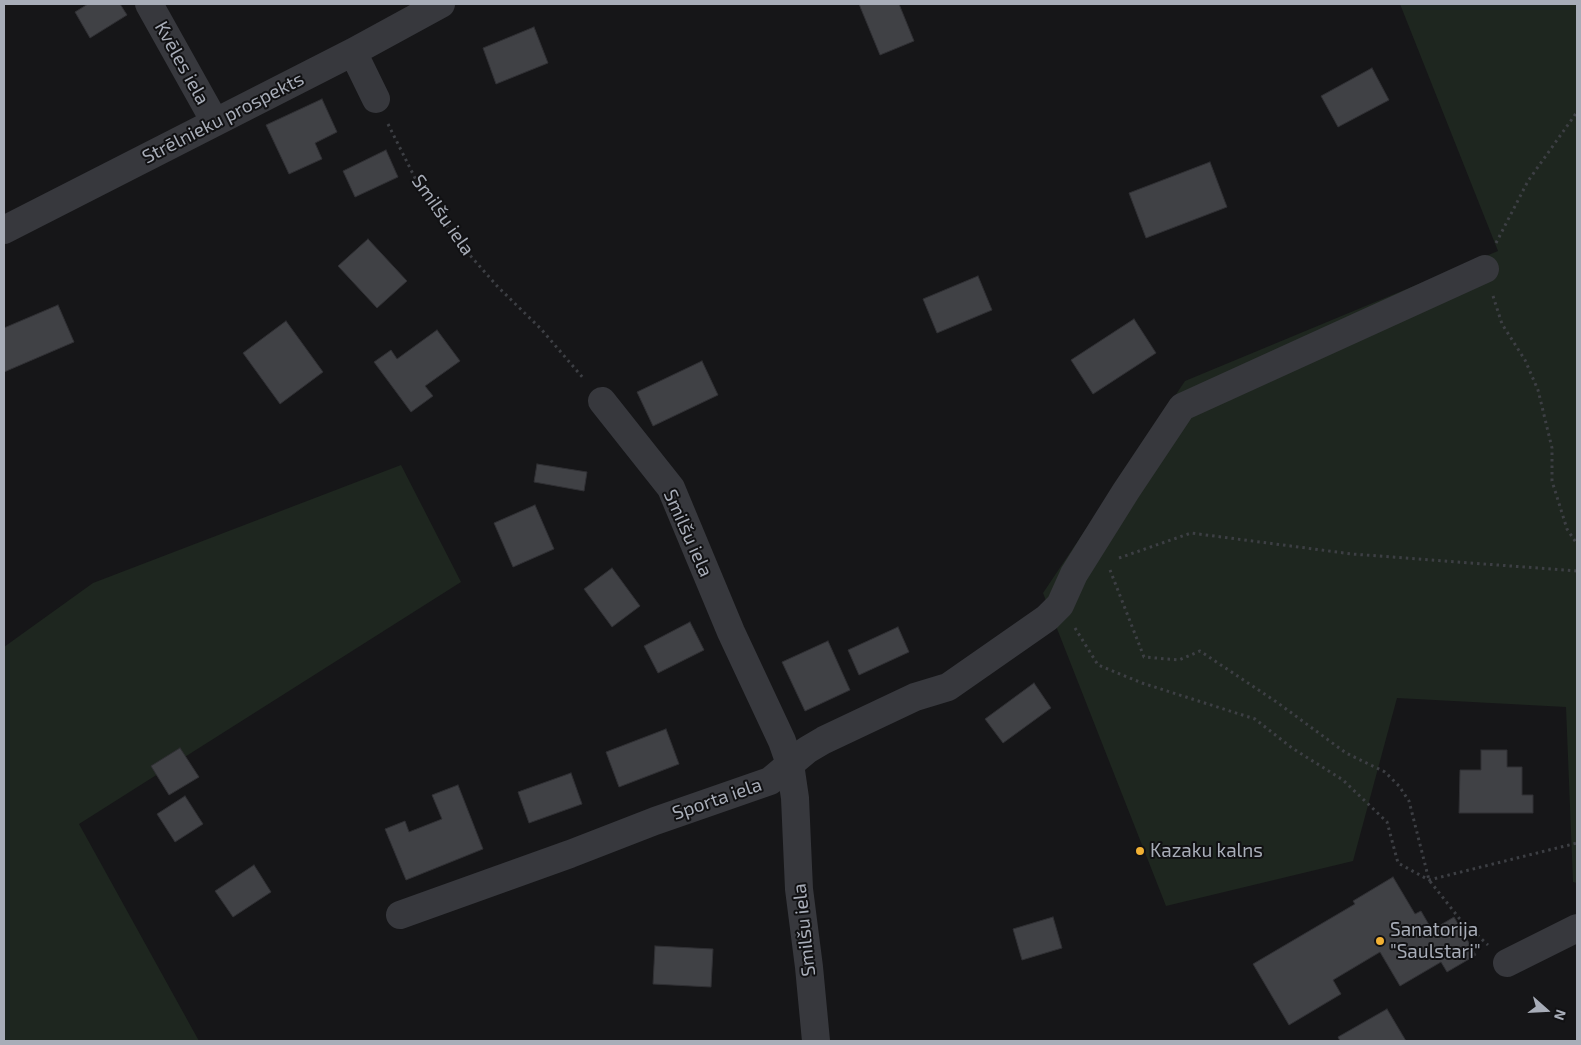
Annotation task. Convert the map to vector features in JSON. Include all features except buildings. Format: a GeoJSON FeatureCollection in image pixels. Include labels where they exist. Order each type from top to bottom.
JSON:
{"type":"FeatureCollection","features":[{"type":"Feature","properties":{"kind":"street","name":"Kvēles iela"},"geometry":{"type":"LineString","coordinates":[[150,4],[215,122]]}},
{"type":"Feature","properties":{"kind":"street","name":"Strēlnieku prospekts"},"geometry":{"type":"LineString","coordinates":[[4,230],[353,52],[441,4]]}},
{"type":"Feature","properties":{"kind":"street"},"geometry":{"type":"LineString","coordinates":[[353,52],[376,99]]}},
{"type":"Feature","properties":{"kind":"street"},"geometry":{"type":"LineString","coordinates":[[1060,604],[1074,574],[1182,407],[1485,269]]}},
{"type":"Feature","properties":{"kind":"street","name":"Smilšu iela"},"geometry":{"type":"LineString","coordinates":[[602,401],[671,488],[731,632],[782,741],[790,764],[795,798],[799,889],[816,1041]]}},
{"type":"Feature","properties":{"kind":"street","name":"Sporta iela"},"geometry":{"type":"LineString","coordinates":[[400,915],[570,854],[655,821],[770,781],[824,740],[914,697],[948,687],[1047,618],[1060,604]]}},
{"type":"Feature","properties":{"kind":"street"},"geometry":{"type":"LineString","coordinates":[[1507,963],[1577,928]]}},
{"type":"Feature","properties":{"kind":"path","name":"Smilšu iela"},"geometry":{"type":"LineString","coordinates":[[376,99],[420,190],[460,244],[498,287],[541,329],[602,401]]}},
{"type":"Feature","properties":{"kind":"path"},"geometry":{"type":"LineString","coordinates":[[1577,112],[1528,181],[1498,238],[1485,269],[1502,324],[1525,360],[1538,390],[1552,448],[1552,481],[1567,529],[1577,544]]}},
{"type":"Feature","properties":{"kind":"path"},"geometry":{"type":"LineString","coordinates":[[1116,560],[1191,533],[1352,554],[1577,571]]}},
{"type":"Feature","properties":{"kind":"path"},"geometry":{"type":"LineString","coordinates":[[1074,574],[1107,563],[1144,657],[1179,660],[1200,652],[1278,703],[1346,752],[1385,772],[1399,786],[1409,801],[1429,880]]}},
{"type":"Feature","properties":{"kind":"path"},"geometry":{"type":"LineString","coordinates":[[1060,604],[1098,665],[1142,683],[1255,719],[1292,748],[1343,780],[1387,822],[1398,863],[1429,880],[1459,918],[1507,963]]}},
{"type":"Feature","properties":{"kind":"path"},"geometry":{"type":"LineString","coordinates":[[1429,880],[1577,843]]}},
{"type":"Feature","properties":{"kind":"shaded area"},"geometry":{"type":"Polygon","coordinates":[[[1400,4],[1577,4],[1577,883],[1573,882],[1566,707],[1397,698],[1353,861],[1166,906],[1043,593],[1185,381],[1498,251],[1400,4]]]}},
{"type":"Feature","properties":{"kind":"shaded area"},"geometry":{"type":"Polygon","coordinates":[[[401,465],[461,582],[79,824],[199,1041],[4,1041],[4,647],[93,583],[401,465]]]}},
{"type":"Feature","properties":{"kind":"place","name":"Kazaku kalns"},"geometry":{"type":"Point","coordinates":[1140,851]}},
{"type":"Feature","properties":{"kind":"place","name":"Sanatorija \"Saulstari\""},"geometry":{"type":"Point","coordinates":[1380,941]}}]}
